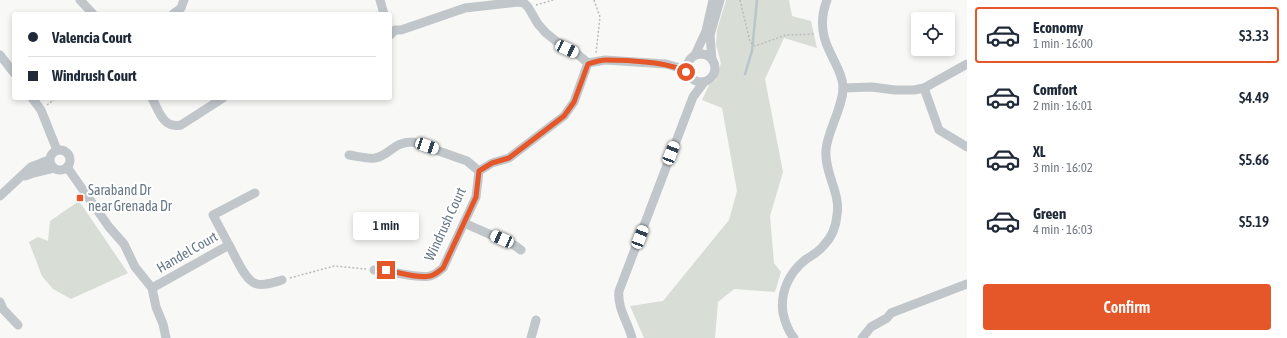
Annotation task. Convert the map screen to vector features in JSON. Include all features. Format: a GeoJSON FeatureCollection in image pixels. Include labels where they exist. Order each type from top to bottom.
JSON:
{"type":"FeatureCollection","features":[{"type":"Feature","properties":{"kind":"street"},"geometry":{"type":"LineString","coordinates":[[80,0],[91,12]]}},
{"type":"Feature","properties":{"kind":"street"},"geometry":{"type":"LineString","coordinates":[[176,12],[181,8],[184,0]]}},
{"type":"Feature","properties":{"kind":"street"},"geometry":{"type":"LineString","coordinates":[[380,0],[383,12]]}},
{"type":"Feature","properties":{"kind":"street"},"geometry":{"type":"LineString","coordinates":[[693,97],[687,64],[694,56],[706,31],[713,0]]}},
{"type":"Feature","properties":{"kind":"street"},"geometry":{"type":"LineString","coordinates":[[632,338],[620,307],[618,299],[619,291],[693,97],[704,82],[712,77],[714,73],[715,68],[712,60],[710,35],[720,0]]}},
{"type":"Feature","properties":{"kind":"street"},"geometry":{"type":"LineString","coordinates":[[794,338],[787,329],[783,309],[782,300],[786,285],[791,274],[798,266],[816,253],[830,238],[838,214],[835,191],[828,168],[826,149],[843,88],[838,67],[822,34],[822,20],[827,0]]}},
{"type":"Feature","properties":{"kind":"street"},"geometry":{"type":"LineString","coordinates":[[392,31],[401,30],[465,8],[519,1],[528,7],[538,24],[546,33],[591,63],[605,60],[666,64],[680,68],[695,81],[704,82]]}},
{"type":"Feature","properties":{"kind":"street"},"geometry":{"type":"LineString","coordinates":[[666,64],[704,54],[712,60]]}},
{"type":"Feature","properties":{"kind":"street"},"geometry":{"type":"LineString","coordinates":[[0,55],[12,70]]}},
{"type":"Feature","properties":{"kind":"street"},"geometry":{"type":"LineString","coordinates":[[349,155],[375,158],[396,145],[404,142],[413,142],[467,161],[479,171],[492,163],[509,158],[564,116],[574,102],[591,63]]}},
{"type":"Feature","properties":{"kind":"street"},"geometry":{"type":"LineString","coordinates":[[843,88],[872,87],[904,91],[924,88],[967,64]]}},
{"type":"Feature","properties":{"kind":"street"},"geometry":{"type":"LineString","coordinates":[[924,88],[939,130],[967,147]]}},
{"type":"Feature","properties":{"kind":"street"},"geometry":{"type":"LineString","coordinates":[[34,100],[41,110],[57,150]]}},
{"type":"Feature","properties":{"kind":"street"},"geometry":{"type":"LineString","coordinates":[[153,100],[164,120],[168,124],[176,126],[181,125],[220,100]]}},
{"type":"Feature","properties":{"kind":"street"},"geometry":{"type":"LineString","coordinates":[[57,150],[64,150],[67,153],[70,160],[67,167],[60,170],[52,164],[51,154],[57,150]]}},
{"type":"Feature","properties":{"kind":"street"},"geometry":{"type":"LineString","coordinates":[[0,196],[20,178],[52,164]]}},
{"type":"Feature","properties":{"kind":"street"},"geometry":{"type":"LineString","coordinates":[[67,167],[124,244],[135,268],[152,288],[156,307],[163,324],[166,338]]}},
{"type":"Feature","properties":{"kind":"street","name":"Windrush Court"},"geometry":{"type":"LineString","coordinates":[[374,270],[386,270],[422,277],[431,276],[443,268],[476,197],[479,171]]}},
{"type":"Feature","properties":{"kind":"street","name":"Handel Court"},"geometry":{"type":"LineString","coordinates":[[152,288],[229,246],[213,215],[254,193]]}},
{"type":"Feature","properties":{"kind":"street"},"geometry":{"type":"LineString","coordinates":[[464,223],[514,245],[521,250]]}},
{"type":"Feature","properties":{"kind":"street"},"geometry":{"type":"LineString","coordinates":[[229,246],[246,275],[256,284],[282,280]]}},
{"type":"Feature","properties":{"kind":"street"},"geometry":{"type":"LineString","coordinates":[[862,338],[871,327],[887,318],[891,313],[967,284]]}},
{"type":"Feature","properties":{"kind":"street"},"geometry":{"type":"LineString","coordinates":[[0,302],[3,308],[18,325]]}},
{"type":"Feature","properties":{"kind":"street"},"geometry":{"type":"LineString","coordinates":[[531,338],[536,320]]}},
{"type":"Feature","properties":{"kind":"path"},"geometry":{"type":"LineString","coordinates":[[528,7],[553,0]]}},
{"type":"Feature","properties":{"kind":"path"},"geometry":{"type":"LineString","coordinates":[[591,63],[600,17],[594,0]]}},
{"type":"Feature","properties":{"kind":"path"},"geometry":{"type":"LineString","coordinates":[[740,0],[750,42],[755,46],[786,35],[822,34]]}},
{"type":"Feature","properties":{"kind":"path"},"geometry":{"type":"LineString","coordinates":[[41,110],[54,100]]}},
{"type":"Feature","properties":{"kind":"path"},"geometry":{"type":"LineString","coordinates":[[298,276],[334,266],[374,270]]}},
{"type":"Feature","properties":{"kind":"shaded area"},"geometry":{"type":"Polygon","coordinates":[[[726,0],[789,0],[792,16],[811,21],[817,48],[784,38],[765,79],[783,172],[770,216],[774,263],[781,272],[775,292],[734,289],[718,302],[715,338],[644,338],[630,306],[663,301],[729,220],[737,191],[722,108],[702,100],[709,85],[716,80],[721,63],[716,45],[717,30],[726,0]]]}},
{"type":"Feature","properties":{"kind":"shaded area"},"geometry":{"type":"Polygon","coordinates":[[[79,201],[128,273],[71,299],[53,289],[42,276],[29,242],[38,237],[48,241],[50,221],[79,201]]]}},
{"type":"Feature","properties":{"kind":"waterway"},"geometry":{"type":"LineString","coordinates":[[745,74],[752,51],[757,0]]}},
{"type":"Feature","properties":{"kind":"place","name":"Saraband Dr near Grenada Dr"},"geometry":{"type":"Point","coordinates":[80,198]}},
{"type":"Feature","properties":{"kind":"route"},"geometry":{"type":"LineString","coordinates":[[386,270],[422,277],[431,276],[443,268],[476,197],[479,171],[492,163],[509,158],[564,116],[570,110],[574,102],[588,64],[605,60],[666,64],[680,68],[686,72]]}}]}
